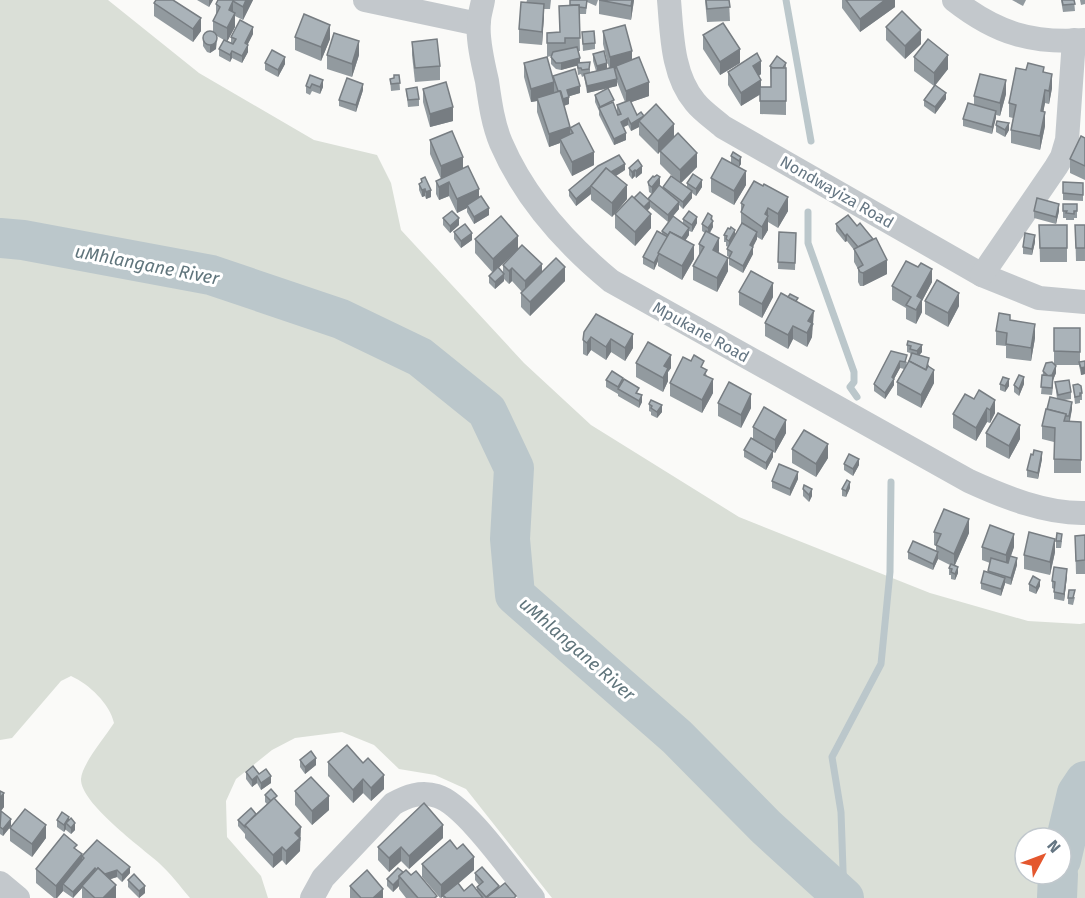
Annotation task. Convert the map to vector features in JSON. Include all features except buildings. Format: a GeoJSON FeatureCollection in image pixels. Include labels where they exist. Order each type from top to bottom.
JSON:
{"type":"FeatureCollection","features":[{"type":"Feature","properties":{"kind":"street"},"geometry":{"type":"LineString","coordinates":[[365,0],[478,24]]}},
{"type":"Feature","properties":{"kind":"street","name":"Mpukane Road"},"geometry":{"type":"LineString","coordinates":[[483,0],[478,24],[492,109],[500,141],[531,198],[560,235],[602,274],[697,330],[969,481],[999,495],[1042,507],[1085,513]]}},
{"type":"Feature","properties":{"kind":"street","name":"Nondwayiza Road"},"geometry":{"type":"LineString","coordinates":[[669,0],[674,49],[684,84],[694,101],[723,127],[982,274],[1039,298],[1085,302]]}},
{"type":"Feature","properties":{"kind":"street"},"geometry":{"type":"LineString","coordinates":[[954,0],[990,24],[1017,35],[1040,40],[1079,40],[1065,150],[1056,167],[982,274]]}},
{"type":"Feature","properties":{"kind":"street"},"geometry":{"type":"LineString","coordinates":[[312,898],[323,878],[393,804],[406,797],[423,793],[437,795],[448,800],[463,814],[533,898]]}},
{"type":"Feature","properties":{"kind":"street"},"geometry":{"type":"LineString","coordinates":[[0,883],[18,898]]}},
{"type":"Feature","properties":{"kind":"shaded area"},"geometry":{"type":"Polygon","coordinates":[[[0,0],[108,0],[199,73],[314,140],[377,155],[391,183],[401,230],[524,363],[591,425],[739,517],[930,593],[1028,621],[1085,623],[1085,898],[552,898],[466,789],[435,775],[399,769],[374,745],[342,732],[295,738],[272,750],[236,779],[226,801],[227,837],[261,876],[268,898],[190,898],[163,867],[100,812],[83,789],[81,779],[85,766],[114,723],[108,709],[91,689],[71,676],[61,681],[12,738],[0,740],[0,0]]]}},
{"type":"Feature","properties":{"kind":"waterway"},"geometry":{"type":"LineString","coordinates":[[786,0],[811,141]]}},
{"type":"Feature","properties":{"kind":"waterway"},"geometry":{"type":"LineString","coordinates":[[808,212],[808,243],[854,372],[854,382],[850,387],[857,397]]}},
{"type":"Feature","properties":{"kind":"waterway","name":"uMhlangane River"},"geometry":{"type":"LineString","coordinates":[[0,238],[23,240],[211,275],[341,319],[420,357],[487,411],[514,468],[510,539],[515,595],[677,737],[766,827],[844,898]]}},
{"type":"Feature","properties":{"kind":"waterway"},"geometry":{"type":"LineString","coordinates":[[844,898],[841,812],[832,757],[881,664],[890,572],[891,482]]}},
{"type":"Feature","properties":{"kind":"waterway"},"geometry":{"type":"LineString","coordinates":[[1069,826],[1077,793],[1085,781]]}},
{"type":"Feature","properties":{"kind":"waterway"},"geometry":{"type":"LineString","coordinates":[[1057,898],[1058,886]]}}]}
